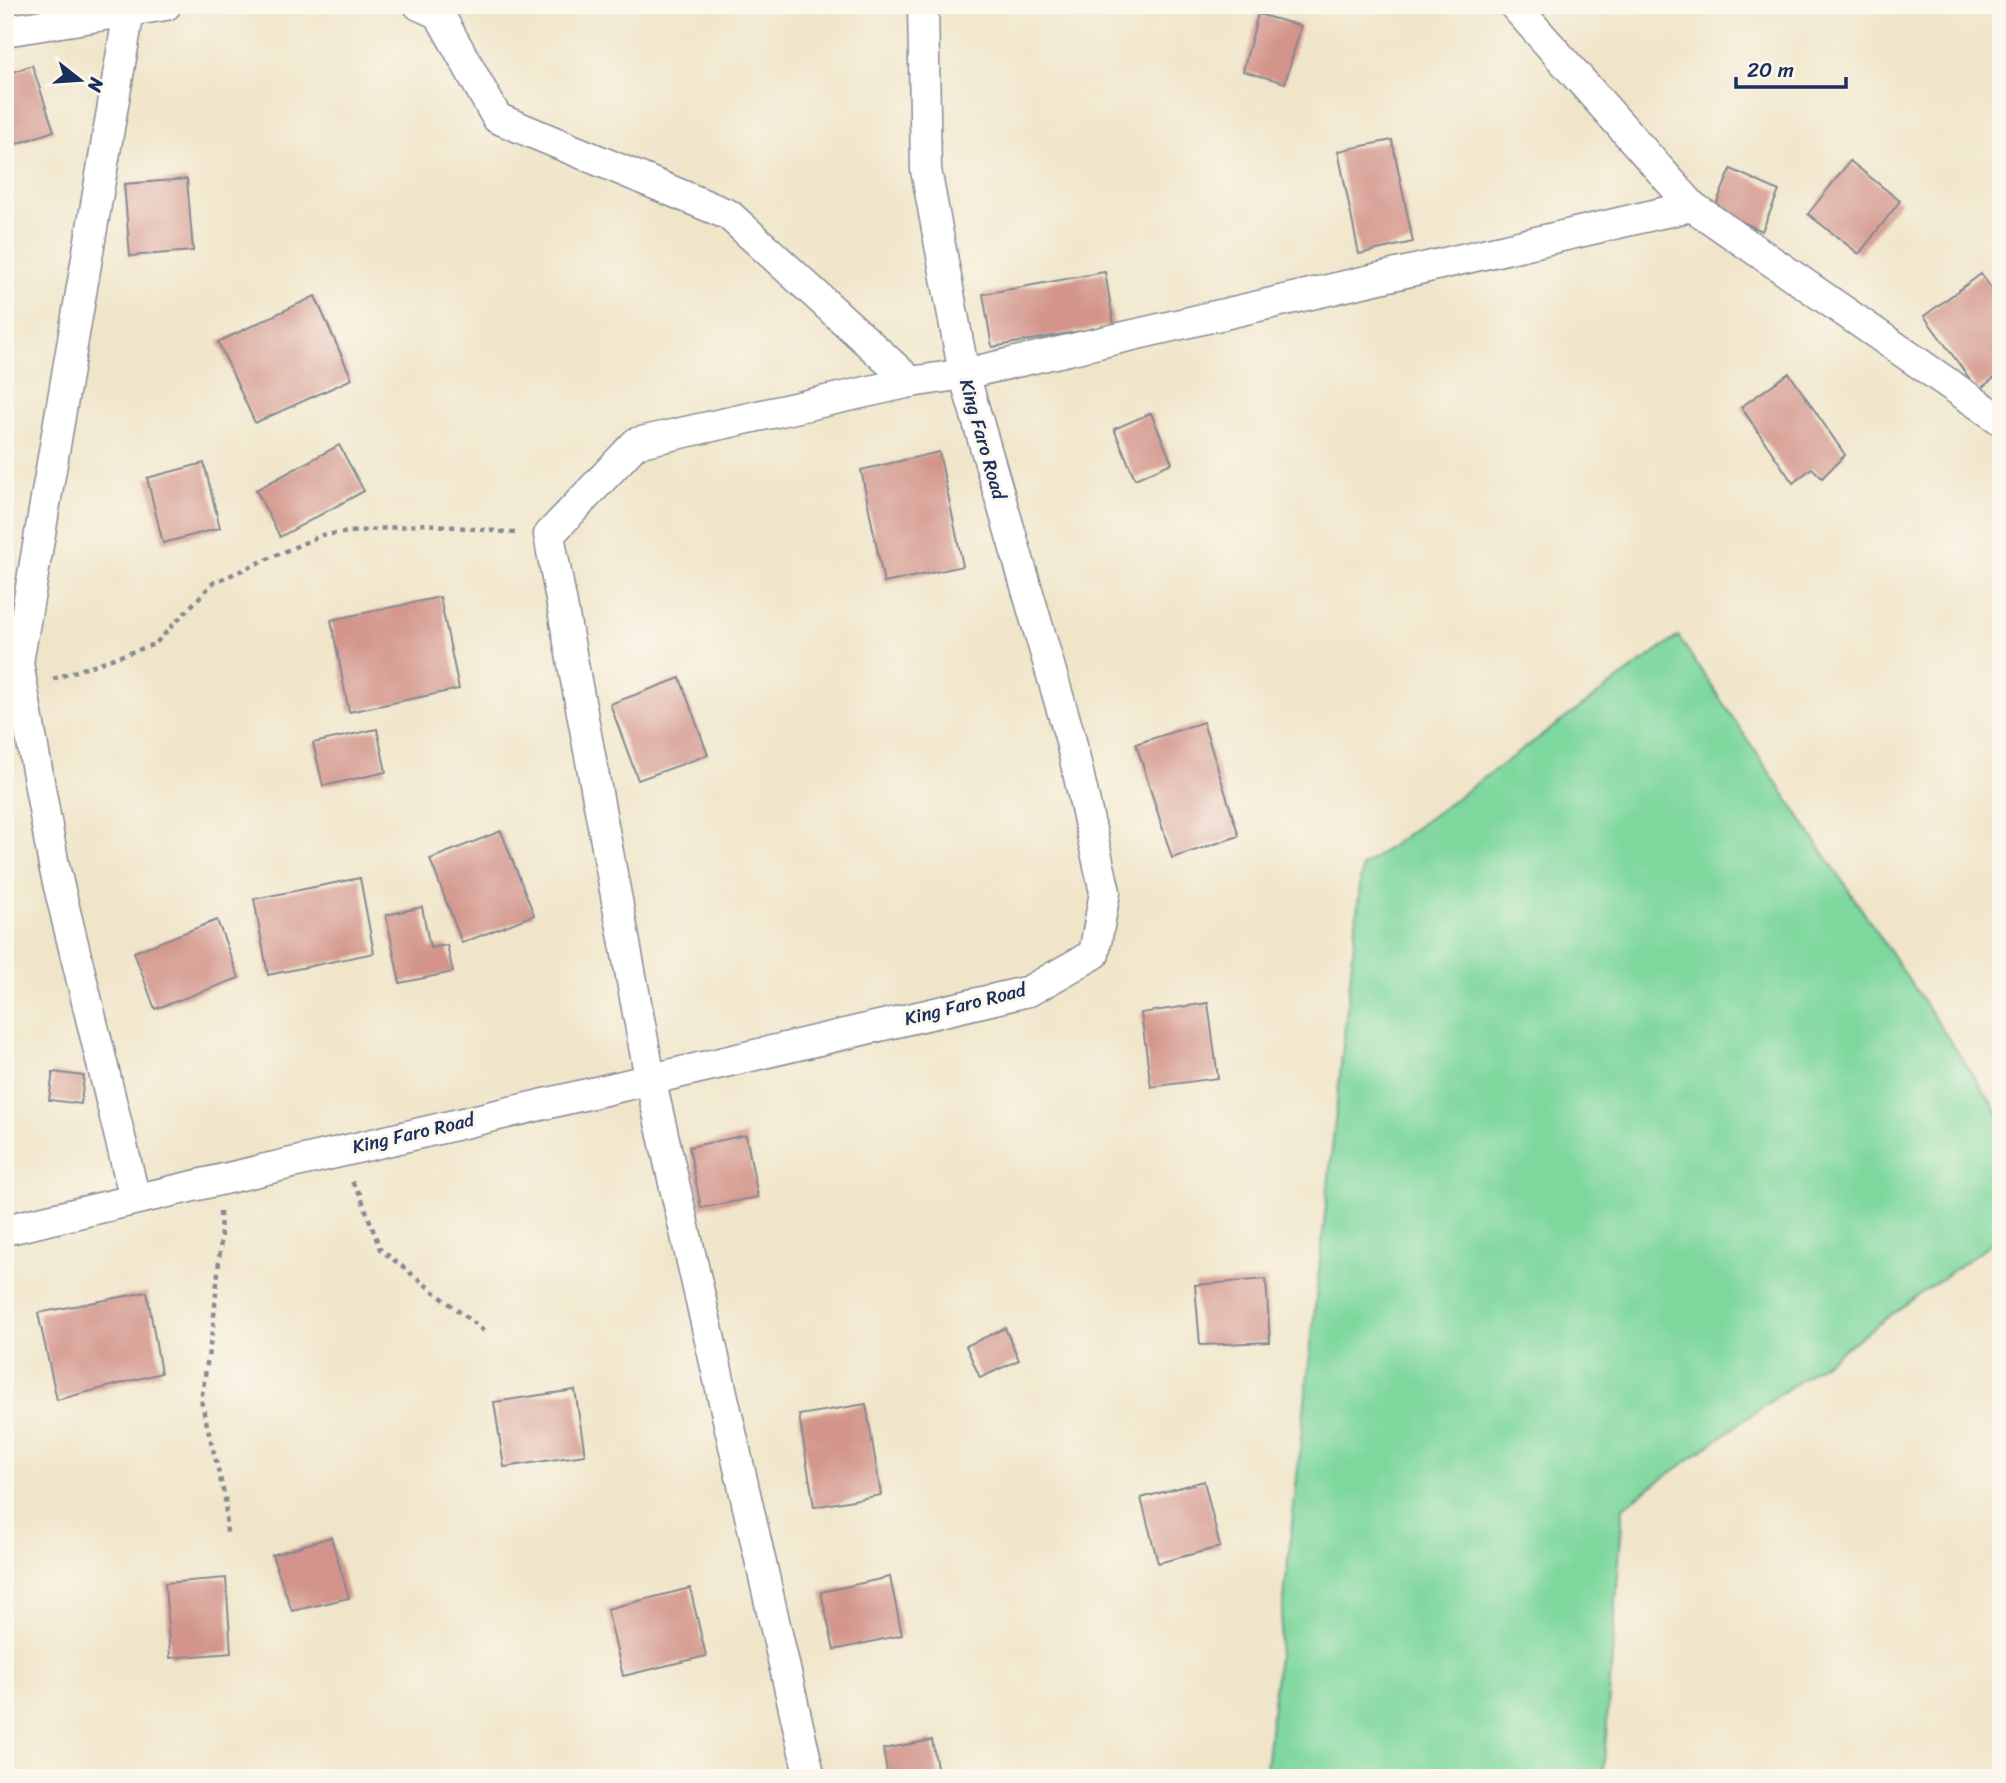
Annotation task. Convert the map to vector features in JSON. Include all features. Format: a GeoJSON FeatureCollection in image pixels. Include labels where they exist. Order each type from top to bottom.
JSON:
{"type":"FeatureCollection","features":[{"type":"Feature","properties":{"kind":"street"},"geometry":{"type":"LineString","coordinates":[[5,31],[166,5]]}},
{"type":"Feature","properties":{"kind":"street"},"geometry":{"type":"LineString","coordinates":[[419,5],[439,14],[497,118],[729,215],[911,382]]}},
{"type":"Feature","properties":{"kind":"street","name":"King Faro Road"},"geometry":{"type":"LineString","coordinates":[[5,1230],[1029,990],[1094,954],[1105,892],[1070,737],[964,374],[926,170],[923,5]]}},
{"type":"Feature","properties":{"kind":"street"},"geometry":{"type":"LineString","coordinates":[[1514,5],[1692,206],[2001,420]]}},
{"type":"Feature","properties":{"kind":"street"},"geometry":{"type":"LineString","coordinates":[[129,11],[18,663],[54,866],[135,1199]]}},
{"type":"Feature","properties":{"kind":"street"},"geometry":{"type":"LineString","coordinates":[[810,1778],[650,1078],[549,535],[636,443],[911,382],[964,374],[1692,206]]}},
{"type":"Feature","properties":{"kind":"path"},"geometry":{"type":"LineString","coordinates":[[23,689],[155,643],[213,583],[322,535],[426,524],[485,532],[549,535]]}},
{"type":"Feature","properties":{"kind":"path"},"geometry":{"type":"LineString","coordinates":[[332,1153],[360,1194],[380,1249],[485,1332]]}},
{"type":"Feature","properties":{"kind":"path"},"geometry":{"type":"LineString","coordinates":[[219,1179],[221,1238],[213,1327],[201,1400],[225,1498],[227,1534]]}},
{"type":"Feature","properties":{"kind":"green space"},"geometry":{"type":"Polygon","coordinates":[[[1678,636],[2001,1117],[2001,1236],[1623,1507],[1603,1778],[1265,1778],[1362,867],[1678,636]]]}},
{"type":"Feature","properties":{"kind":"building"},"geometry":{"type":"Polygon","coordinates":[[[1258,14],[1301,26],[1285,83],[1243,71],[1258,14]]]}},
{"type":"Feature","properties":{"kind":"building"},"geometry":{"type":"Polygon","coordinates":[[[32,65],[54,131],[5,148],[5,75],[32,65]]]}},
{"type":"Feature","properties":{"kind":"building"},"geometry":{"type":"Polygon","coordinates":[[[1392,140],[1413,242],[1359,254],[1338,151],[1392,140]]]}},
{"type":"Feature","properties":{"kind":"building"},"geometry":{"type":"Polygon","coordinates":[[[1850,161],[1900,201],[1859,254],[1808,214],[1850,161]]]}},
{"type":"Feature","properties":{"kind":"building"},"geometry":{"type":"Polygon","coordinates":[[[1731,169],[1779,191],[1762,231],[1714,209],[1731,169]]]}},
{"type":"Feature","properties":{"kind":"building"},"geometry":{"type":"Polygon","coordinates":[[[187,179],[193,251],[130,256],[124,184],[187,179]]]}},
{"type":"Feature","properties":{"kind":"building"},"geometry":{"type":"Polygon","coordinates":[[[1105,272],[1114,325],[992,347],[983,294],[1105,272]]]}},
{"type":"Feature","properties":{"kind":"building"},"geometry":{"type":"Polygon","coordinates":[[[1981,274],[2001,301],[2001,373],[1978,390],[1924,316],[1981,274]]]}},
{"type":"Feature","properties":{"kind":"building"},"geometry":{"type":"Polygon","coordinates":[[[315,296],[352,379],[255,423],[218,342],[315,296]]]}},
{"type":"Feature","properties":{"kind":"building"},"geometry":{"type":"Polygon","coordinates":[[[1789,373],[1845,455],[1822,478],[1812,468],[1793,483],[1741,407],[1789,373]]]}},
{"type":"Feature","properties":{"kind":"building"},"geometry":{"type":"Polygon","coordinates":[[[1151,413],[1172,463],[1135,479],[1114,429],[1151,413]]]}},
{"type":"Feature","properties":{"kind":"building"},"geometry":{"type":"Polygon","coordinates":[[[339,445],[364,491],[280,537],[256,490],[339,445]]]}},
{"type":"Feature","properties":{"kind":"building"},"geometry":{"type":"Polygon","coordinates":[[[939,452],[963,566],[884,583],[861,470],[939,452]]]}},
{"type":"Feature","properties":{"kind":"building"},"geometry":{"type":"Polygon","coordinates":[[[204,463],[220,528],[163,543],[147,478],[204,463]]]}},
{"type":"Feature","properties":{"kind":"building"},"geometry":{"type":"Polygon","coordinates":[[[440,597],[459,689],[349,712],[331,620],[440,597]]]}},
{"type":"Feature","properties":{"kind":"building"},"geometry":{"type":"Polygon","coordinates":[[[680,678],[708,755],[638,780],[610,704],[680,678]]]}},
{"type":"Feature","properties":{"kind":"building"},"geometry":{"type":"Polygon","coordinates":[[[1203,722],[1239,836],[1172,858],[1136,744],[1203,722]]]}},
{"type":"Feature","properties":{"kind":"building"},"geometry":{"type":"Polygon","coordinates":[[[377,729],[386,772],[323,786],[313,743],[377,729]]]}},
{"type":"Feature","properties":{"kind":"building"},"geometry":{"type":"Polygon","coordinates":[[[501,831],[534,915],[462,943],[430,859],[501,831]]]}},
{"type":"Feature","properties":{"kind":"building"},"geometry":{"type":"Polygon","coordinates":[[[360,878],[374,953],[268,975],[254,899],[360,878]]]}},
{"type":"Feature","properties":{"kind":"building"},"geometry":{"type":"Polygon","coordinates":[[[422,907],[430,948],[447,945],[453,972],[400,983],[386,915],[422,907]]]}},
{"type":"Feature","properties":{"kind":"building"},"geometry":{"type":"Polygon","coordinates":[[[217,920],[239,978],[155,1009],[134,952],[217,920]]]}},
{"type":"Feature","properties":{"kind":"building"},"geometry":{"type":"Polygon","coordinates":[[[1208,1003],[1218,1078],[1151,1087],[1141,1013],[1208,1003]]]}},
{"type":"Feature","properties":{"kind":"building"},"geometry":{"type":"Polygon","coordinates":[[[53,1072],[84,1076],[81,1104],[49,1100],[53,1072]]]}},
{"type":"Feature","properties":{"kind":"building"},"geometry":{"type":"Polygon","coordinates":[[[746,1135],[758,1197],[701,1208],[689,1147],[746,1135]]]}},
{"type":"Feature","properties":{"kind":"building"},"geometry":{"type":"Polygon","coordinates":[[[1266,1279],[1270,1342],[1200,1345],[1195,1285],[1266,1279]]]}},
{"type":"Feature","properties":{"kind":"building"},"geometry":{"type":"Polygon","coordinates":[[[147,1292],[161,1373],[57,1400],[38,1313],[147,1292]]]}},
{"type":"Feature","properties":{"kind":"building"},"geometry":{"type":"Polygon","coordinates":[[[1005,1328],[1019,1360],[980,1378],[966,1346],[1005,1328]]]}},
{"type":"Feature","properties":{"kind":"building"},"geometry":{"type":"Polygon","coordinates":[[[575,1390],[585,1455],[504,1467],[494,1402],[575,1390]]]}},
{"type":"Feature","properties":{"kind":"building"},"geometry":{"type":"Polygon","coordinates":[[[866,1404],[881,1495],[814,1507],[799,1415],[866,1404]]]}},
{"type":"Feature","properties":{"kind":"building"},"geometry":{"type":"Polygon","coordinates":[[[1204,1481],[1220,1547],[1158,1563],[1141,1498],[1204,1481]]]}},
{"type":"Feature","properties":{"kind":"building"},"geometry":{"type":"Polygon","coordinates":[[[331,1537],[349,1598],[292,1611],[272,1555],[331,1537]]]}},
{"type":"Feature","properties":{"kind":"building"},"geometry":{"type":"Polygon","coordinates":[[[890,1577],[902,1635],[834,1650],[821,1592],[890,1577]]]}},
{"type":"Feature","properties":{"kind":"building"},"geometry":{"type":"Polygon","coordinates":[[[226,1578],[231,1653],[170,1658],[165,1583],[226,1578]]]}},
{"type":"Feature","properties":{"kind":"building"},"geometry":{"type":"Polygon","coordinates":[[[690,1588],[706,1656],[623,1676],[607,1609],[690,1588]]]}},
{"type":"Feature","properties":{"kind":"building"},"geometry":{"type":"Polygon","coordinates":[[[932,1740],[939,1778],[888,1778],[883,1749],[932,1740]]]}}]}
